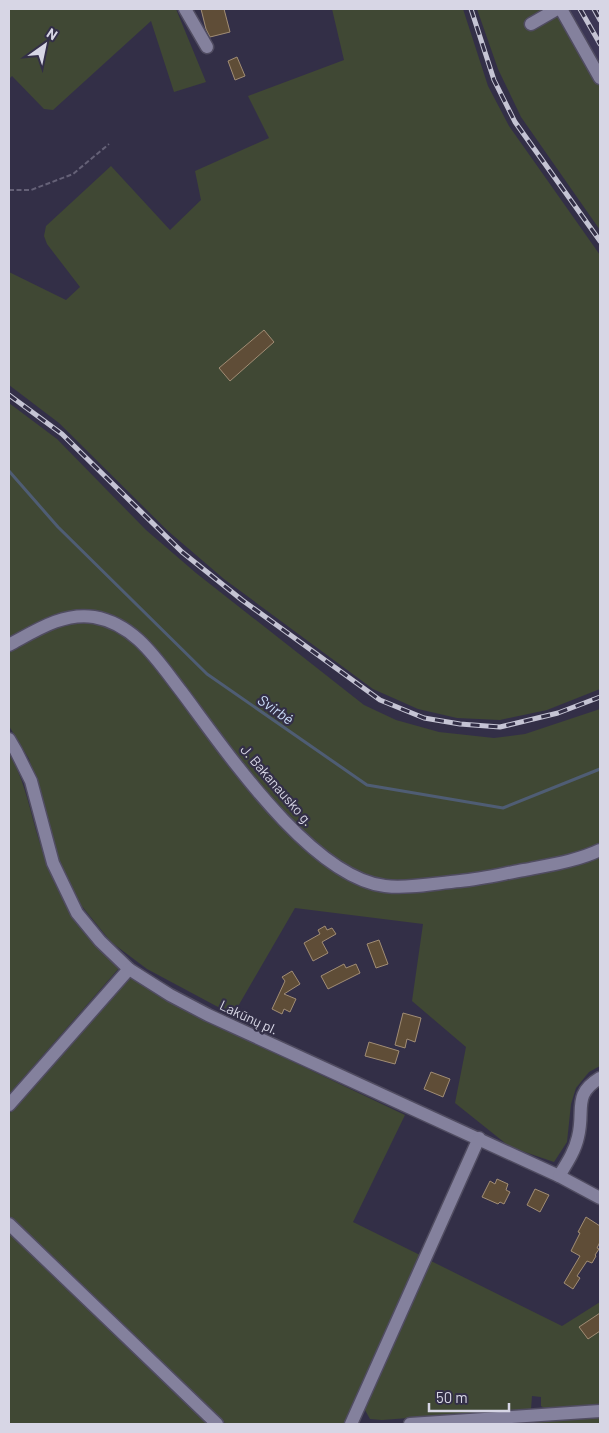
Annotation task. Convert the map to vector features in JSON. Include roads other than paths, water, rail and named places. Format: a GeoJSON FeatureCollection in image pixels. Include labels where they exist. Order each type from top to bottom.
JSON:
{"type":"FeatureCollection","features":[{"type":"Feature","properties":{"kind":"street"},"geometry":{"type":"LineString","coordinates":[[186,9],[207,47]]}},
{"type":"Feature","properties":{"kind":"street"},"geometry":{"type":"LineString","coordinates":[[531,24],[557,9]]}},
{"type":"Feature","properties":{"kind":"street"},"geometry":{"type":"LineString","coordinates":[[561,9],[600,78]]}},
{"type":"Feature","properties":{"kind":"street","name":"J. Bakanausko g."},"geometry":{"type":"LineString","coordinates":[[9,645],[53,622],[76,617],[93,617],[111,622],[134,634],[256,789],[288,824],[322,855],[340,869],[357,878],[384,886],[475,879],[555,864],[600,850]]}},
{"type":"Feature","properties":{"kind":"street","name":"Lakūnų pl."},"geometry":{"type":"LineString","coordinates":[[9,739],[31,781],[52,863],[77,913],[100,941],[128,969],[170,995],[217,1019],[479,1138],[600,1198]]}},
{"type":"Feature","properties":{"kind":"street"},"geometry":{"type":"LineString","coordinates":[[9,1105],[128,969]]}},
{"type":"Feature","properties":{"kind":"street"},"geometry":{"type":"LineString","coordinates":[[559,1176],[572,1154],[578,1139],[581,1123],[582,1095],[586,1088],[600,1078]]}},
{"type":"Feature","properties":{"kind":"street"},"geometry":{"type":"LineString","coordinates":[[356,1423],[479,1138]]}},
{"type":"Feature","properties":{"kind":"street"},"geometry":{"type":"LineString","coordinates":[[9,1224],[218,1424]]}},
{"type":"Feature","properties":{"kind":"street"},"geometry":{"type":"LineString","coordinates":[[410,1424],[600,1411]]}},
{"type":"Feature","properties":{"kind":"waterway","name":"Svirbė"},"geometry":{"type":"LineString","coordinates":[[9,471],[58,527],[207,674],[367,785],[503,808],[600,769]]}},
{"type":"Feature","properties":{"kind":"railway"},"geometry":{"type":"LineString","coordinates":[[471,9],[494,80],[515,122],[600,241]]}},
{"type":"Feature","properties":{"kind":"railway"},"geometry":{"type":"LineString","coordinates":[[580,9],[600,44]]}},
{"type":"Feature","properties":{"kind":"railway"},"geometry":{"type":"LineString","coordinates":[[594,9],[600,20]]}},
{"type":"Feature","properties":{"kind":"railway"},"geometry":{"type":"LineString","coordinates":[[9,395],[62,434],[182,552],[242,600],[380,700],[424,718],[460,724],[500,727],[558,713],[600,697]]}}]}
